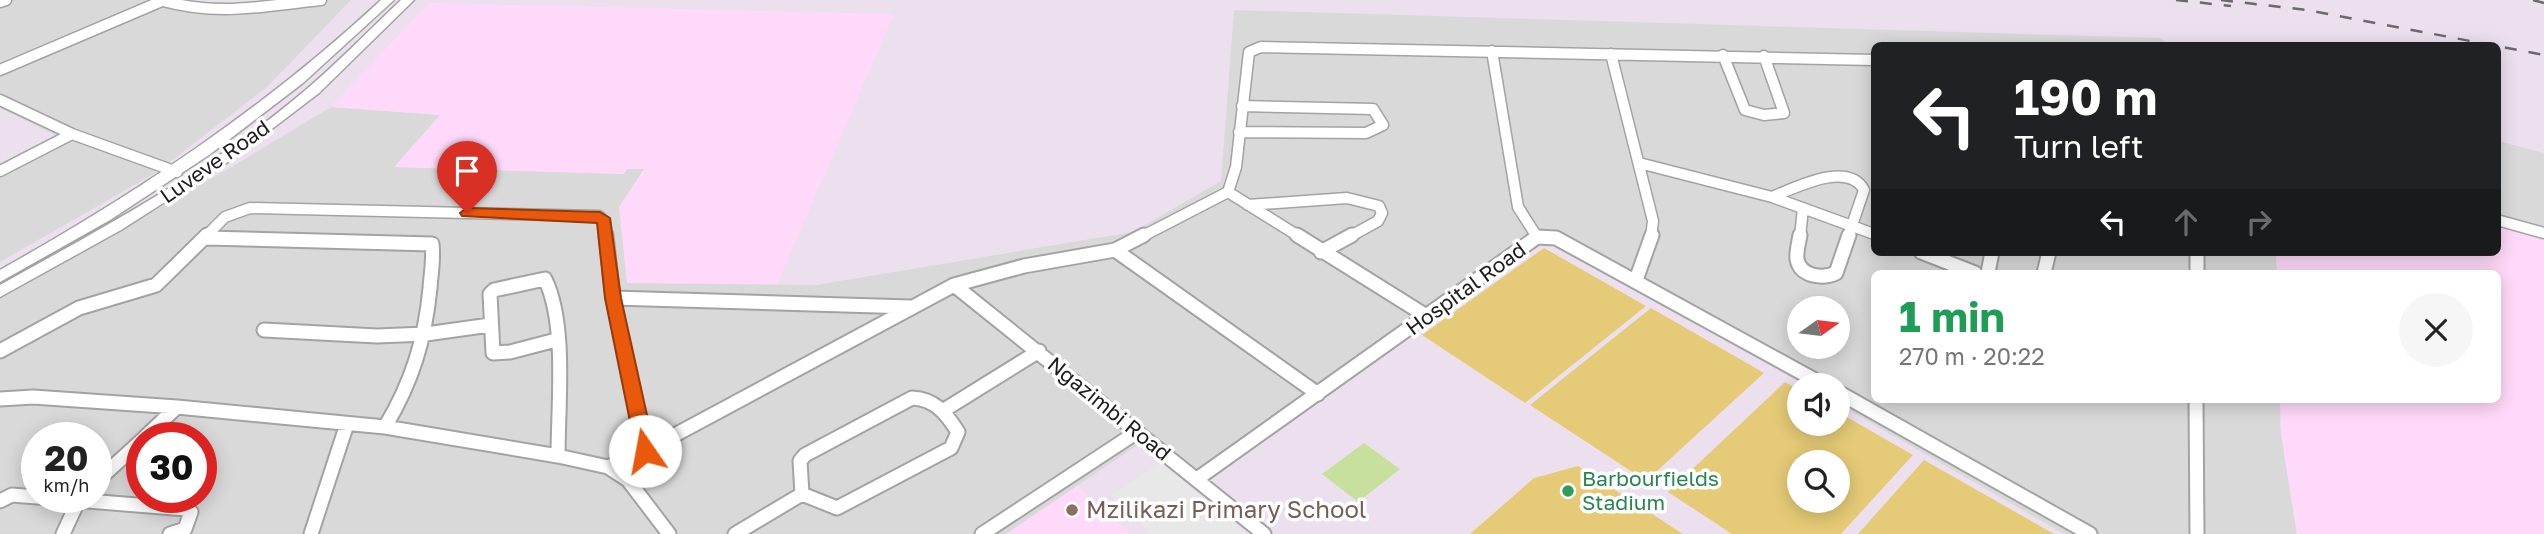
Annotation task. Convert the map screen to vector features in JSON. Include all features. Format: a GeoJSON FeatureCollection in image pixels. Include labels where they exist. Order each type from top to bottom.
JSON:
{"type":"FeatureCollection","features":[{"type":"Feature","properties":{"kind":"street"},"geometry":{"type":"LineString","coordinates":[[0,2],[6,0]]}},
{"type":"Feature","properties":{"kind":"street"},"geometry":{"type":"LineString","coordinates":[[0,70],[160,1],[206,13],[228,13],[321,0]]}},
{"type":"Feature","properties":{"kind":"street","name":"Luveve Road"},"geometry":{"type":"LineString","coordinates":[[0,292],[106,234],[257,135],[318,87],[408,0]]}},
{"type":"Feature","properties":{"kind":"street","name":"Luveve Road"},"geometry":{"type":"LineString","coordinates":[[0,277],[177,172],[291,88],[383,1]]}},
{"type":"Feature","properties":{"kind":"street"},"geometry":{"type":"LineString","coordinates":[[608,467],[645,451],[954,285],[1024,266],[1115,250],[1228,191],[1236,167],[1249,52],[1261,47],[1764,56],[1871,62]]}},
{"type":"Feature","properties":{"kind":"street"},"geometry":{"type":"LineString","coordinates":[[1492,51],[1518,207],[1537,237]]}},
{"type":"Feature","properties":{"kind":"street"},"geometry":{"type":"LineString","coordinates":[[1611,54],[1654,228],[1636,280]]}},
{"type":"Feature","properties":{"kind":"street"},"geometry":{"type":"LineString","coordinates":[[1723,55],[1745,110],[1758,115],[1784,113],[1764,56]]}},
{"type":"Feature","properties":{"kind":"street"},"geometry":{"type":"LineString","coordinates":[[0,100],[72,134],[177,172]]}},
{"type":"Feature","properties":{"kind":"street"},"geometry":{"type":"LineString","coordinates":[[1239,132],[1366,133],[1382,125],[1382,119],[1373,109],[1242,106]]}},
{"type":"Feature","properties":{"kind":"street"},"geometry":{"type":"LineString","coordinates":[[0,171],[72,134]]}},
{"type":"Feature","properties":{"kind":"street"},"geometry":{"type":"LineString","coordinates":[[1639,163],[1772,197],[1871,233]]}},
{"type":"Feature","properties":{"kind":"street"},"geometry":{"type":"LineString","coordinates":[[1772,197],[1841,176],[1857,178],[1864,190],[1836,273],[1814,276],[1800,267],[1797,259],[1803,208]]}},
{"type":"Feature","properties":{"kind":"street"},"geometry":{"type":"LineString","coordinates":[[1228,191],[1428,317]]}},
{"type":"Feature","properties":{"kind":"street"},"geometry":{"type":"LineString","coordinates":[[1248,205],[1355,199],[1374,203],[1381,208],[1382,214],[1378,221],[1321,252]]}},
{"type":"Feature","properties":{"kind":"street"},"geometry":{"type":"LineString","coordinates":[[0,351],[79,307],[156,285],[225,217],[250,208],[600,216],[605,222],[613,298],[645,451]]}},
{"type":"Feature","properties":{"kind":"street"},"geometry":{"type":"LineString","coordinates":[[2501,221],[2544,233]]}},
{"type":"Feature","properties":{"kind":"street"},"geometry":{"type":"LineString","coordinates":[[206,237],[432,244],[426,334],[420,363],[385,427]]}},
{"type":"Feature","properties":{"kind":"street","name":"Hospital Road"},"geometry":{"type":"LineString","coordinates":[[1197,479],[1537,237],[1556,237],[1803,373]]}},
{"type":"Feature","properties":{"kind":"street"},"geometry":{"type":"LineString","coordinates":[[1115,250],[1318,394]]}},
{"type":"Feature","properties":{"kind":"street"},"geometry":{"type":"LineString","coordinates":[[1931,256],[1967,270]]}},
{"type":"Feature","properties":{"kind":"street"},"geometry":{"type":"LineString","coordinates":[[556,340],[497,354],[492,349],[488,300],[494,290],[545,279],[550,284],[556,340],[558,456]]}},
{"type":"Feature","properties":{"kind":"street","name":"Ngazimbi Road"},"geometry":{"type":"LineString","coordinates":[[954,285],[1040,351],[1264,534]]}},
{"type":"Feature","properties":{"kind":"street"},"geometry":{"type":"LineString","coordinates":[[613,298],[910,307]]}},
{"type":"Feature","properties":{"kind":"street"},"geometry":{"type":"LineString","coordinates":[[264,330],[377,337],[426,334],[490,325]]}},
{"type":"Feature","properties":{"kind":"street"},"geometry":{"type":"LineString","coordinates":[[944,410],[1040,351]]}},
{"type":"Feature","properties":{"kind":"street"},"geometry":{"type":"LineString","coordinates":[[0,399],[33,397],[177,407],[385,427],[558,456],[608,467],[628,480],[669,534]]}},
{"type":"Feature","properties":{"kind":"street"},"geometry":{"type":"LineString","coordinates":[[912,398],[923,398],[944,410],[958,432],[951,448],[837,508],[802,494],[800,461],[805,455],[912,398]]}},
{"type":"Feature","properties":{"kind":"street"},"geometry":{"type":"LineString","coordinates":[[1850,400],[2091,534]]}},
{"type":"Feature","properties":{"kind":"street"},"geometry":{"type":"LineString","coordinates":[[2196,403],[2197,534]]}},
{"type":"Feature","properties":{"kind":"street"},"geometry":{"type":"LineString","coordinates":[[161,422],[177,407]]}},
{"type":"Feature","properties":{"kind":"street"},"geometry":{"type":"LineString","coordinates":[[311,534],[347,424]]}},
{"type":"Feature","properties":{"kind":"street"},"geometry":{"type":"LineString","coordinates":[[982,534],[1137,432]]}},
{"type":"Feature","properties":{"kind":"street"},"geometry":{"type":"LineString","coordinates":[[112,467],[126,455]]}},
{"type":"Feature","properties":{"kind":"street"},"geometry":{"type":"LineString","coordinates":[[735,534],[802,494]]}},
{"type":"Feature","properties":{"kind":"street"},"geometry":{"type":"LineString","coordinates":[[0,501],[12,495],[21,496]]}},
{"type":"Feature","properties":{"kind":"street"},"geometry":{"type":"LineString","coordinates":[[112,501],[186,509],[191,512],[185,529],[170,534]]}},
{"type":"Feature","properties":{"kind":"street"},"geometry":{"type":"LineString","coordinates":[[63,534],[72,513]]}},
{"type":"Feature","properties":{"kind":"shaded area"},"geometry":{"type":"Polygon","coordinates":[[[0,0],[190,0],[207,6],[268,0],[351,0],[267,87],[157,172],[0,262],[0,164],[55,135],[0,108],[0,0]]]}},
{"type":"Feature","properties":{"kind":"shaded area"},"geometry":{"type":"Polygon","coordinates":[[[429,3],[894,14],[777,284],[627,283],[619,207],[644,169],[627,169],[624,174],[394,167],[440,115],[331,107],[429,3]]]}},
{"type":"Feature","properties":{"kind":"shaded area"},"geometry":{"type":"Polygon","coordinates":[[[1234,10],[2160,38],[2166,42],[1871,42],[1871,256],[2276,256],[2277,270],[1871,270],[1871,403],[2280,403],[2281,433],[2297,534],[2064,534],[1850,411],[1850,373],[1787,373],[1787,375],[1547,238],[1193,484],[1142,442],[1006,534],[0,534],[0,298],[228,169],[331,107],[441,115],[395,167],[624,174],[627,169],[645,169],[627,283],[816,285],[1133,232],[1221,181],[1234,10]]]}},
{"type":"Feature","properties":{"kind":"shaded area"},"geometry":{"type":"Polygon","coordinates":[[[2501,142],[2544,153],[2544,236],[2501,224],[2501,142]]]}},
{"type":"Feature","properties":{"kind":"shaded area"},"geometry":{"type":"Polygon","coordinates":[[[2501,224],[2544,236],[2544,534],[2297,534],[2281,433],[2280,403],[2501,403],[2501,270],[2277,270],[2276,256],[2501,256],[2501,224]]]}},
{"type":"Feature","properties":{"kind":"shaded area"},"geometry":{"type":"Polygon","coordinates":[[[1544,248],[1646,306],[1525,403],[1422,335],[1544,248]]]}},
{"type":"Feature","properties":{"kind":"shaded area"},"geometry":{"type":"Polygon","coordinates":[[[1651,308],[1764,373],[1646,481],[1530,405],[1651,308]]]}},
{"type":"Feature","properties":{"kind":"shaded area"},"geometry":{"type":"Polygon","coordinates":[[[1785,382],[1787,436],[1850,436],[1850,419],[1913,455],[1841,534],[1732,534],[1668,492],[1785,382]]]}},
{"type":"Feature","properties":{"kind":"shaded area"},"geometry":{"type":"Polygon","coordinates":[[[1364,443],[1400,469],[1358,502],[1322,474],[1364,443]]]}},
{"type":"Feature","properties":{"kind":"shaded area"},"geometry":{"type":"Polygon","coordinates":[[[1924,460],[2054,534],[1858,534],[1924,460]]]}},
{"type":"Feature","properties":{"kind":"shaded area"},"geometry":{"type":"Polygon","coordinates":[[[1161,462],[1246,534],[1153,534],[1111,496],[1161,462]]]}},
{"type":"Feature","properties":{"kind":"shaded area","name":"Barbourfields Stadium"},"geometry":{"type":"Polygon","coordinates":[[[1578,466],[1683,534],[1470,534],[1534,478],[1578,466]]]}},
{"type":"Feature","properties":{"kind":"shaded area","name":"Mzilikazi Primary School"},"geometry":{"type":"Polygon","coordinates":[[[1077,486],[1130,534],[1006,534],[1077,486]]]}},
{"type":"Feature","properties":{"kind":"railway"},"geometry":{"type":"LineString","coordinates":[[2176,0],[2231,6]]}},
{"type":"Feature","properties":{"kind":"railway"},"geometry":{"type":"LineString","coordinates":[[2221,0],[2307,10],[2476,42]]}},
{"type":"Feature","properties":{"kind":"railway"},"geometry":{"type":"LineString","coordinates":[[2533,0],[2544,3]]}},
{"type":"Feature","properties":{"kind":"railway"},"geometry":{"type":"LineString","coordinates":[[2501,47],[2544,55]]}},
{"type":"Feature","properties":{"kind":"place","name":"Barbourfields Stadium"},"geometry":{"type":"Point","coordinates":[1568,491]}},
{"type":"Feature","properties":{"kind":"place","name":"Mzilikazi Primary School"},"geometry":{"type":"Point","coordinates":[1072,510]}},
{"type":"Feature","properties":{"kind":"route"},"geometry":{"type":"LineString","coordinates":[[467,213],[600,216],[605,222],[613,298],[645,451]]}}]}
